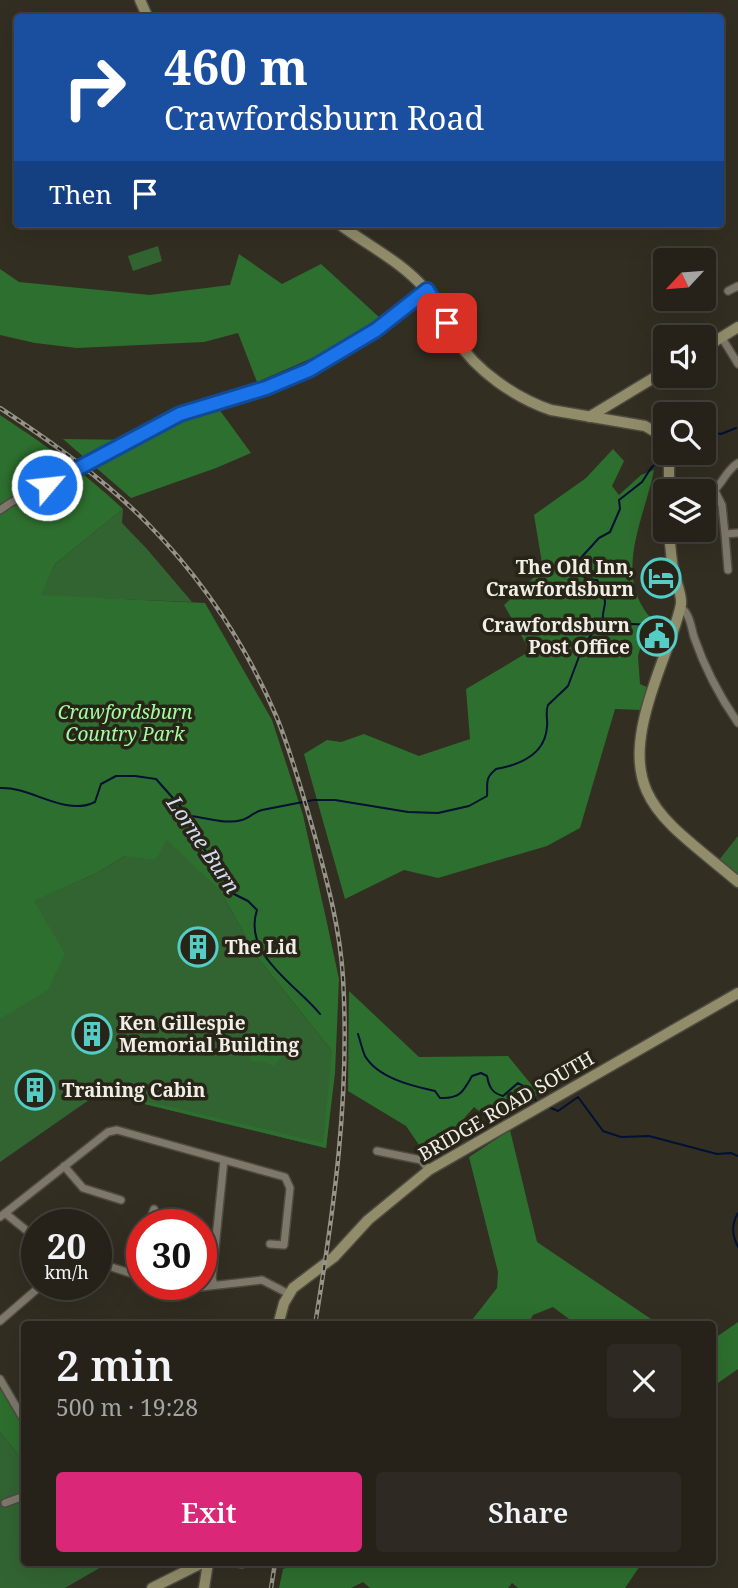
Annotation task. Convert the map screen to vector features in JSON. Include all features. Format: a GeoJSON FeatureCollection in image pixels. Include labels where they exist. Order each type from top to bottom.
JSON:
{"type":"FeatureCollection","features":[{"type":"Feature","properties":{"kind":"main road"},"geometry":{"type":"LineString","coordinates":[[345,228],[427,290],[468,356],[482,369],[539,406],[645,426],[653,431]]}},
{"type":"Feature","properties":{"kind":"main road"},"geometry":{"type":"LineString","coordinates":[[716,341],[738,327]]}},
{"type":"Feature","properties":{"kind":"main road"},"geometry":{"type":"LineString","coordinates":[[588,417],[653,378]]}},
{"type":"Feature","properties":{"kind":"main road"},"geometry":{"type":"LineString","coordinates":[[670,542],[680,607],[642,724],[638,763],[642,783],[655,808],[738,882]]}},
{"type":"Feature","properties":{"kind":"main road","name":"BRIDGE ROAD SOUTH"},"geometry":{"type":"LineString","coordinates":[[289,1294],[334,1257],[368,1220],[398,1193],[429,1170],[738,993]]}},
{"type":"Feature","properties":{"kind":"main road"},"geometry":{"type":"LineString","coordinates":[[279,1321],[281,1308],[289,1294]]}},
{"type":"Feature","properties":{"kind":"main road"},"geometry":{"type":"LineString","coordinates":[[152,1588],[199,1566]]}},
{"type":"Feature","properties":{"kind":"main road"},"geometry":{"type":"LineString","coordinates":[[204,1588],[205,1566]]}},
{"type":"Feature","properties":{"kind":"street"},"geometry":{"type":"LineString","coordinates":[[728,291],[738,286]]}},
{"type":"Feature","properties":{"kind":"street"},"geometry":{"type":"LineString","coordinates":[[0,510],[180,414],[266,388],[309,370],[376,330],[427,290]]}},
{"type":"Feature","properties":{"kind":"street"},"geometry":{"type":"LineString","coordinates":[[722,338],[738,364]]}},
{"type":"Feature","properties":{"kind":"street"},"geometry":{"type":"LineString","coordinates":[[716,489],[729,469],[738,463]]}},
{"type":"Feature","properties":{"kind":"street"},"geometry":{"type":"LineString","coordinates":[[716,493],[722,505],[728,570]]}},
{"type":"Feature","properties":{"kind":"street"},"geometry":{"type":"LineString","coordinates":[[725,534],[738,533]]}},
{"type":"Feature","properties":{"kind":"street"},"geometry":{"type":"LineString","coordinates":[[680,607],[689,618],[701,657],[738,723]]}},
{"type":"Feature","properties":{"kind":"street"},"geometry":{"type":"LineString","coordinates":[[21,1228],[2,1215],[108,1132],[117,1130],[280,1174],[288,1179],[290,1188],[284,1245],[270,1244]]}},
{"type":"Feature","properties":{"kind":"street"},"geometry":{"type":"LineString","coordinates":[[377,1151],[421,1160],[429,1170]]}},
{"type":"Feature","properties":{"kind":"street"},"geometry":{"type":"LineString","coordinates":[[217,1229],[224,1160]]}},
{"type":"Feature","properties":{"kind":"street"},"geometry":{"type":"LineString","coordinates":[[64,1167],[83,1188],[121,1200]]}},
{"type":"Feature","properties":{"kind":"street"},"geometry":{"type":"LineString","coordinates":[[217,1285],[262,1280],[289,1294]]}},
{"type":"Feature","properties":{"kind":"street"},"geometry":{"type":"LineString","coordinates":[[1,1319],[24,1300]]}},
{"type":"Feature","properties":{"kind":"street"},"geometry":{"type":"LineString","coordinates":[[0,1379],[21,1415]]}},
{"type":"Feature","properties":{"kind":"street"},"geometry":{"type":"LineString","coordinates":[[5,1503],[21,1497]]}},
{"type":"Feature","properties":{"kind":"green space"},"geometry":{"type":"Polygon","coordinates":[[[158,246],[162,261],[133,271],[128,256],[158,246]]]}},
{"type":"Feature","properties":{"kind":"green space"},"geometry":{"type":"Polygon","coordinates":[[[239,254],[282,284],[321,264],[379,317],[342,345],[257,382],[238,333],[204,342],[77,348],[0,335],[0,269],[19,282],[150,295],[230,285],[239,254]]]}},
{"type":"Feature","properties":{"kind":"green space"},"geometry":{"type":"Polygon","coordinates":[[[216,405],[251,453],[131,498],[63,439],[137,440],[216,405]]]}},
{"type":"Feature","properties":{"kind":"green space","name":"Crawfordsburn Country Park"},"geometry":{"type":"Polygon","coordinates":[[[0,415],[64,459],[123,509],[55,564],[41,595],[205,603],[272,720],[303,815],[339,979],[335,1073],[326,1148],[99,1093],[99,1090],[323,1143],[332,1051],[257,957],[221,892],[167,840],[155,860],[125,856],[95,874],[34,901],[65,954],[48,990],[0,1019],[0,415]]]}},
{"type":"Feature","properties":{"kind":"green space"},"geometry":{"type":"Polygon","coordinates":[[[613,449],[624,461],[612,486],[619,495],[641,475],[654,470],[635,544],[633,580],[638,598],[648,615],[667,625],[665,629],[652,632],[650,636],[644,635],[638,656],[640,684],[649,688],[641,710],[615,709],[580,828],[547,846],[438,878],[404,870],[345,899],[304,754],[327,740],[341,742],[364,734],[419,756],[470,739],[466,689],[530,651],[504,605],[543,569],[534,515],[586,478],[613,449]]]}},
{"type":"Feature","properties":{"kind":"green space"},"geometry":{"type":"Polygon","coordinates":[[[123,509],[122,523],[192,602],[40,596],[55,564],[123,509]]]}},
{"type":"Feature","properties":{"kind":"green space"},"geometry":{"type":"Polygon","coordinates":[[[738,836],[738,874],[719,860],[738,836]]]}},
{"type":"Feature","properties":{"kind":"green space"},"geometry":{"type":"Polygon","coordinates":[[[167,838],[221,892],[257,957],[332,1051],[334,1072],[326,1148],[99,1093],[0,1162],[0,1019],[33,901],[167,838]]]}},
{"type":"Feature","properties":{"kind":"green space"},"geometry":{"type":"Polygon","coordinates":[[[349,991],[419,1057],[508,1056],[539,1094],[491,1121],[474,1107],[453,1131],[459,1145],[430,1161],[406,1126],[348,1091],[349,991]]]}},
{"type":"Feature","properties":{"kind":"green space"},"geometry":{"type":"Polygon","coordinates":[[[259,1035],[282,1040],[288,1045],[288,1051],[273,1066],[264,1061],[253,1062],[249,1058],[252,1038],[259,1035]]]}},
{"type":"Feature","properties":{"kind":"green space"},"geometry":{"type":"Polygon","coordinates":[[[510,1130],[537,1242],[654,1321],[572,1321],[553,1307],[533,1315],[529,1321],[471,1321],[497,1288],[498,1272],[469,1157],[510,1130]]]}},
{"type":"Feature","properties":{"kind":"green space"},"geometry":{"type":"Polygon","coordinates":[[[738,1322],[738,1369],[716,1384],[716,1337],[738,1322]]]}},
{"type":"Feature","properties":{"kind":"green space"},"geometry":{"type":"Polygon","coordinates":[[[0,1386],[21,1421],[21,1458],[0,1432],[0,1386]]]}},
{"type":"Feature","properties":{"kind":"green space"},"geometry":{"type":"Polygon","coordinates":[[[0,1432],[21,1458],[21,1566],[103,1566],[65,1588],[0,1588],[0,1432]]]}},
{"type":"Feature","properties":{"kind":"green space"},"geometry":{"type":"Polygon","coordinates":[[[291,1566],[640,1566],[625,1588],[518,1588],[512,1583],[508,1588],[370,1588],[363,1582],[351,1588],[279,1588],[283,1569],[291,1566]]]}},
{"type":"Feature","properties":{"kind":"waterway"},"geometry":{"type":"LineString","coordinates":[[716,433],[736,428]]}},
{"type":"Feature","properties":{"kind":"waterway"},"geometry":{"type":"LineString","coordinates":[[189,816],[236,821],[262,810],[313,800],[335,800],[408,812],[438,813],[469,806],[487,796],[487,781],[492,772],[522,761],[536,752],[541,745],[547,727],[548,705],[568,686],[583,646],[603,619],[605,602],[601,587],[597,580],[589,580],[578,573],[577,562],[599,538],[610,532],[620,509],[619,500],[642,482],[654,465]]}},
{"type":"Feature","properties":{"kind":"waterway"},"geometry":{"type":"LineString","coordinates":[[603,623],[658,625]]}},
{"type":"Feature","properties":{"kind":"waterway","name":"Lorne Burn"},"geometry":{"type":"LineString","coordinates":[[0,788],[23,791],[60,804],[84,806],[95,802],[101,784],[116,776],[156,779],[189,816],[193,834],[218,868],[232,893],[248,901],[257,910],[254,926],[257,941],[265,955],[320,1014]]}},
{"type":"Feature","properties":{"kind":"waterway","name":"Lorne Burn"},"geometry":{"type":"LineString","coordinates":[[358,1034],[365,1056],[378,1070],[396,1080],[435,1091],[440,1098],[457,1096],[472,1076],[481,1073],[487,1076],[496,1093],[503,1096],[518,1083],[527,1088],[537,1102]]}},
{"type":"Feature","properties":{"kind":"waterway","name":"Lorne Burn"},"geometry":{"type":"LineString","coordinates":[[549,1107],[558,1111],[578,1097],[603,1131],[621,1137],[649,1136],[717,1154],[731,1153],[738,1156]]}},
{"type":"Feature","properties":{"kind":"waterway","name":"Lorne Burn"},"geometry":{"type":"LineString","coordinates":[[738,1213],[733,1230],[738,1247]]}},
{"type":"Feature","properties":{"kind":"railway"},"geometry":{"type":"LineString","coordinates":[[0,408],[96,477],[132,508],[188,568],[238,640],[265,692],[288,746],[328,887],[343,978],[345,1022],[339,1152],[316,1321]]}},
{"type":"Feature","properties":{"kind":"railway"},"geometry":{"type":"LineString","coordinates":[[271,1588],[275,1566]]}},
{"type":"Feature","properties":{"kind":"place","name":"The Old Inn, Crawfordsburn"},"geometry":{"type":"Point","coordinates":[661,578]}},
{"type":"Feature","properties":{"kind":"place","name":"Crawfordsburn Post Office"},"geometry":{"type":"Point","coordinates":[657,636]}},
{"type":"Feature","properties":{"kind":"place","name":"The Lid"},"geometry":{"type":"Point","coordinates":[198,947]}},
{"type":"Feature","properties":{"kind":"place","name":"Ken Gillespie Memorial Building"},"geometry":{"type":"Point","coordinates":[92,1034]}},
{"type":"Feature","properties":{"kind":"place","name":"Training Cabin"},"geometry":{"type":"Point","coordinates":[35,1090]}},
{"type":"Feature","properties":{"kind":"route"},"geometry":{"type":"LineString","coordinates":[[47,485],[180,414],[266,388],[309,370],[376,330],[427,290],[447,323]]}}]}
